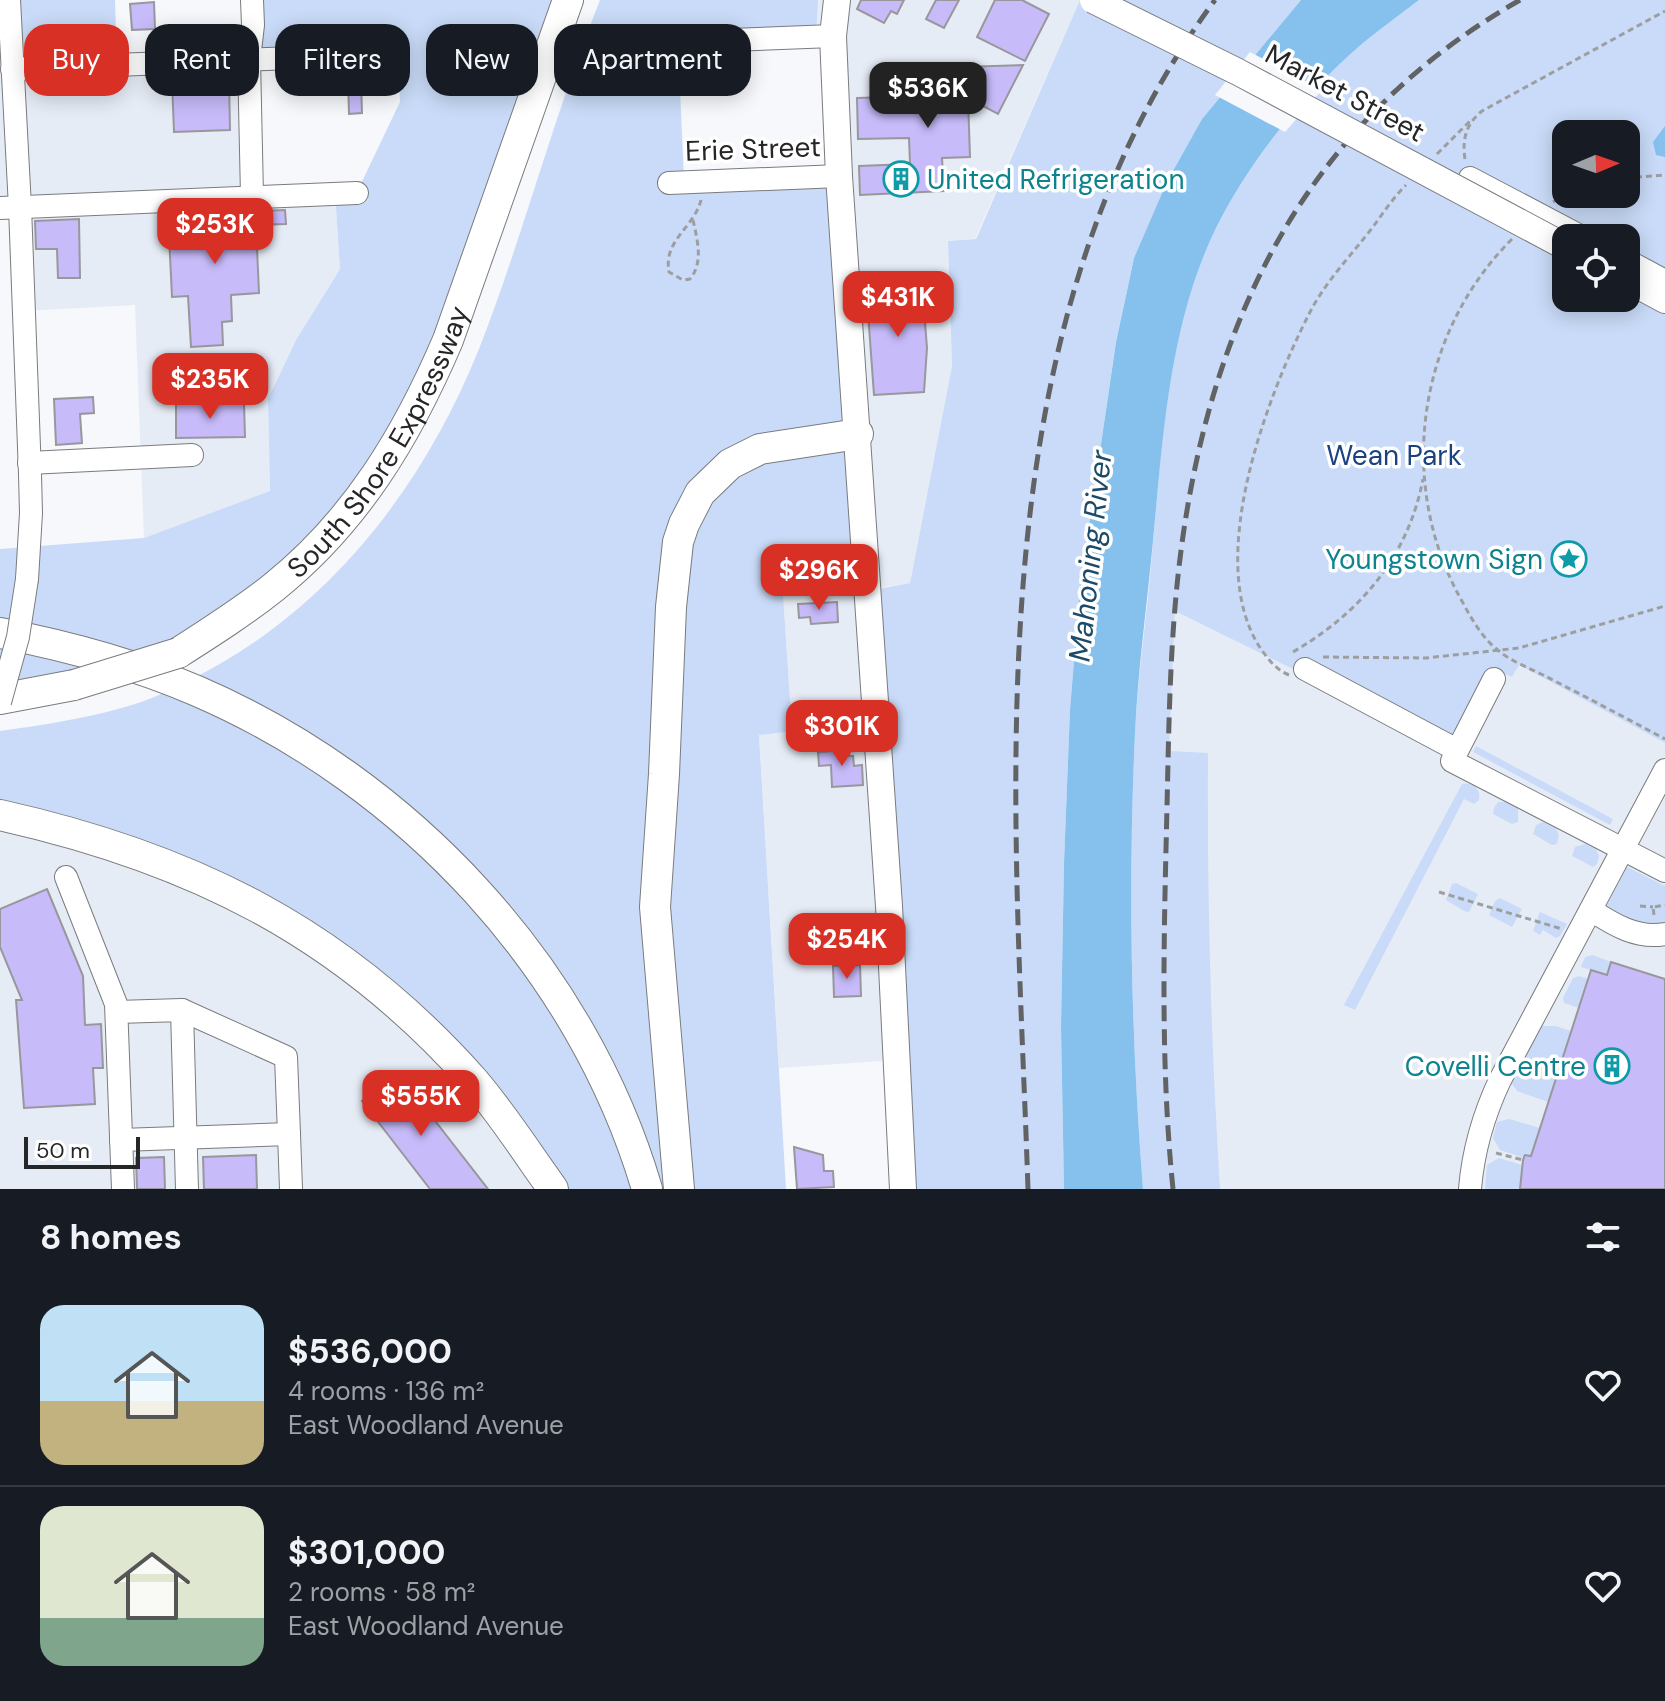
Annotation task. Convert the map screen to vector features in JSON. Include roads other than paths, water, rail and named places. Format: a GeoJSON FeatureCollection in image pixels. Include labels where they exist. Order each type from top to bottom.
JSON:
{"type":"FeatureCollection","features":[{"type":"Feature","properties":{"kind":"highway","name":"South Shore Expressway"},"geometry":{"type":"LineString","coordinates":[[0,700],[74,685],[178,653],[275,587],[322,545],[359,502],[393,453],[426,391],[453,328],[568,0]]}},
{"type":"Feature","properties":{"kind":"highway"},"geometry":{"type":"LineString","coordinates":[[679,1189],[655,907],[671,607],[678,542],[700,493],[730,464],[760,449],[858,434]]}},
{"type":"Feature","properties":{"kind":"highway"},"geometry":{"type":"LineString","coordinates":[[0,633],[93,653],[196,691],[305,747],[385,804],[478,893],[544,975],[590,1051],[620,1112],[647,1189]]}},
{"type":"Feature","properties":{"kind":"highway"},"geometry":{"type":"LineString","coordinates":[[0,815],[117,845],[152,858],[229,891],[297,929],[395,1002],[438,1043],[497,1110],[553,1189]]}},
{"type":"Feature","properties":{"kind":"main road"},"geometry":{"type":"LineString","coordinates":[[837,0],[833,36],[839,176],[889,906],[903,1189]]}},
{"type":"Feature","properties":{"kind":"main road","name":"Market Street"},"geometry":{"type":"LineString","coordinates":[[1093,0],[1252,80],[1552,240]]}},
{"type":"Feature","properties":{"kind":"main road"},"geometry":{"type":"LineString","coordinates":[[1640,287],[1665,300]]}},
{"type":"Feature","properties":{"kind":"street"},"geometry":{"type":"LineString","coordinates":[[0,700],[18,637],[31,525],[10,208],[12,69],[9,0]]}},
{"type":"Feature","properties":{"kind":"street"},"geometry":{"type":"LineString","coordinates":[[252,0],[253,24]]}},
{"type":"Feature","properties":{"kind":"street"},"geometry":{"type":"LineString","coordinates":[[751,39],[833,36]]}},
{"type":"Feature","properties":{"kind":"street"},"geometry":{"type":"LineString","coordinates":[[12,69],[145,63]]}},
{"type":"Feature","properties":{"kind":"street"},"geometry":{"type":"LineString","coordinates":[[250,96],[252,196]]}},
{"type":"Feature","properties":{"kind":"street","name":"Erie Street"},"geometry":{"type":"LineString","coordinates":[[669,183],[839,176]]}},
{"type":"Feature","properties":{"kind":"street"},"geometry":{"type":"LineString","coordinates":[[1470,178],[1557,224]]}},
{"type":"Feature","properties":{"kind":"street"},"geometry":{"type":"LineString","coordinates":[[10,208],[357,193]]}},
{"type":"Feature","properties":{"kind":"street"},"geometry":{"type":"LineString","coordinates":[[1640,268],[1665,281]]}},
{"type":"Feature","properties":{"kind":"street"},"geometry":{"type":"LineString","coordinates":[[29,463],[192,455]]}},
{"type":"Feature","properties":{"kind":"street"},"geometry":{"type":"LineString","coordinates":[[1305,664],[1454,755],[1665,871]]}},
{"type":"Feature","properties":{"kind":"street"},"geometry":{"type":"LineString","coordinates":[[1454,755],[1494,679]]}},
{"type":"Feature","properties":{"kind":"street"},"geometry":{"type":"LineString","coordinates":[[1470,1189],[1484,1122],[1500,1080],[1665,770]]}},
{"type":"Feature","properties":{"kind":"street"},"geometry":{"type":"LineString","coordinates":[[66,877],[116,1004],[123,1189]]}},
{"type":"Feature","properties":{"kind":"street"},"geometry":{"type":"LineString","coordinates":[[1591,910],[1625,930],[1640,934],[1665,934]]}},
{"type":"Feature","properties":{"kind":"street"},"geometry":{"type":"LineString","coordinates":[[117,1012],[182,1010],[286,1057],[291,1189]]}},
{"type":"Feature","properties":{"kind":"street"},"geometry":{"type":"LineString","coordinates":[[182,1010],[187,1189]]}},
{"type":"Feature","properties":{"kind":"street"},"geometry":{"type":"LineString","coordinates":[[121,1140],[289,1134]]}},
{"type":"Feature","properties":{"kind":"water","name":"Mahoning River"},"geometry":{"type":"Polygon","coordinates":[[[1301,0],[1419,0],[1341,63],[1280,128],[1245,177],[1216,228],[1188,303],[1178,342],[1165,422],[1135,733],[1132,961],[1143,1189],[1064,1189],[1061,1027],[1070,710],[1080,587],[1116,342],[1134,258],[1167,182],[1202,119],[1301,0]]]}},
{"type":"Feature","properties":{"kind":"water"},"geometry":{"type":"Polygon","coordinates":[[[1665,126],[1665,157],[1656,155],[1653,142],[1665,126]]]}},
{"type":"Feature","properties":{"kind":"railway"},"geometry":{"type":"LineString","coordinates":[[1028,1189],[1017,885],[1016,729],[1024,573],[1044,420],[1080,272],[1136,131],[1215,0]]}},
{"type":"Feature","properties":{"kind":"railway"},"geometry":{"type":"LineString","coordinates":[[1173,1189],[1166,1094],[1164,998],[1168,741],[1173,642],[1182,543],[1197,458],[1219,377],[1248,301],[1285,229],[1330,163],[1384,102],[1447,48],[1520,0]]}},
{"type":"Feature","properties":{"kind":"place","name":"United Refrigeration"},"geometry":{"type":"Point","coordinates":[901,179]}},
{"type":"Feature","properties":{"kind":"place","name":"Youngstown Sign"},"geometry":{"type":"Point","coordinates":[1569,559]}},
{"type":"Feature","properties":{"kind":"place","name":"Covelli Centre"},"geometry":{"type":"Point","coordinates":[1612,1066]}},
{"type":"Feature","properties":{"kind":"park label","name":"Wean Park"},"geometry":{"type":"Point","coordinates":[1394,455]}}]}
